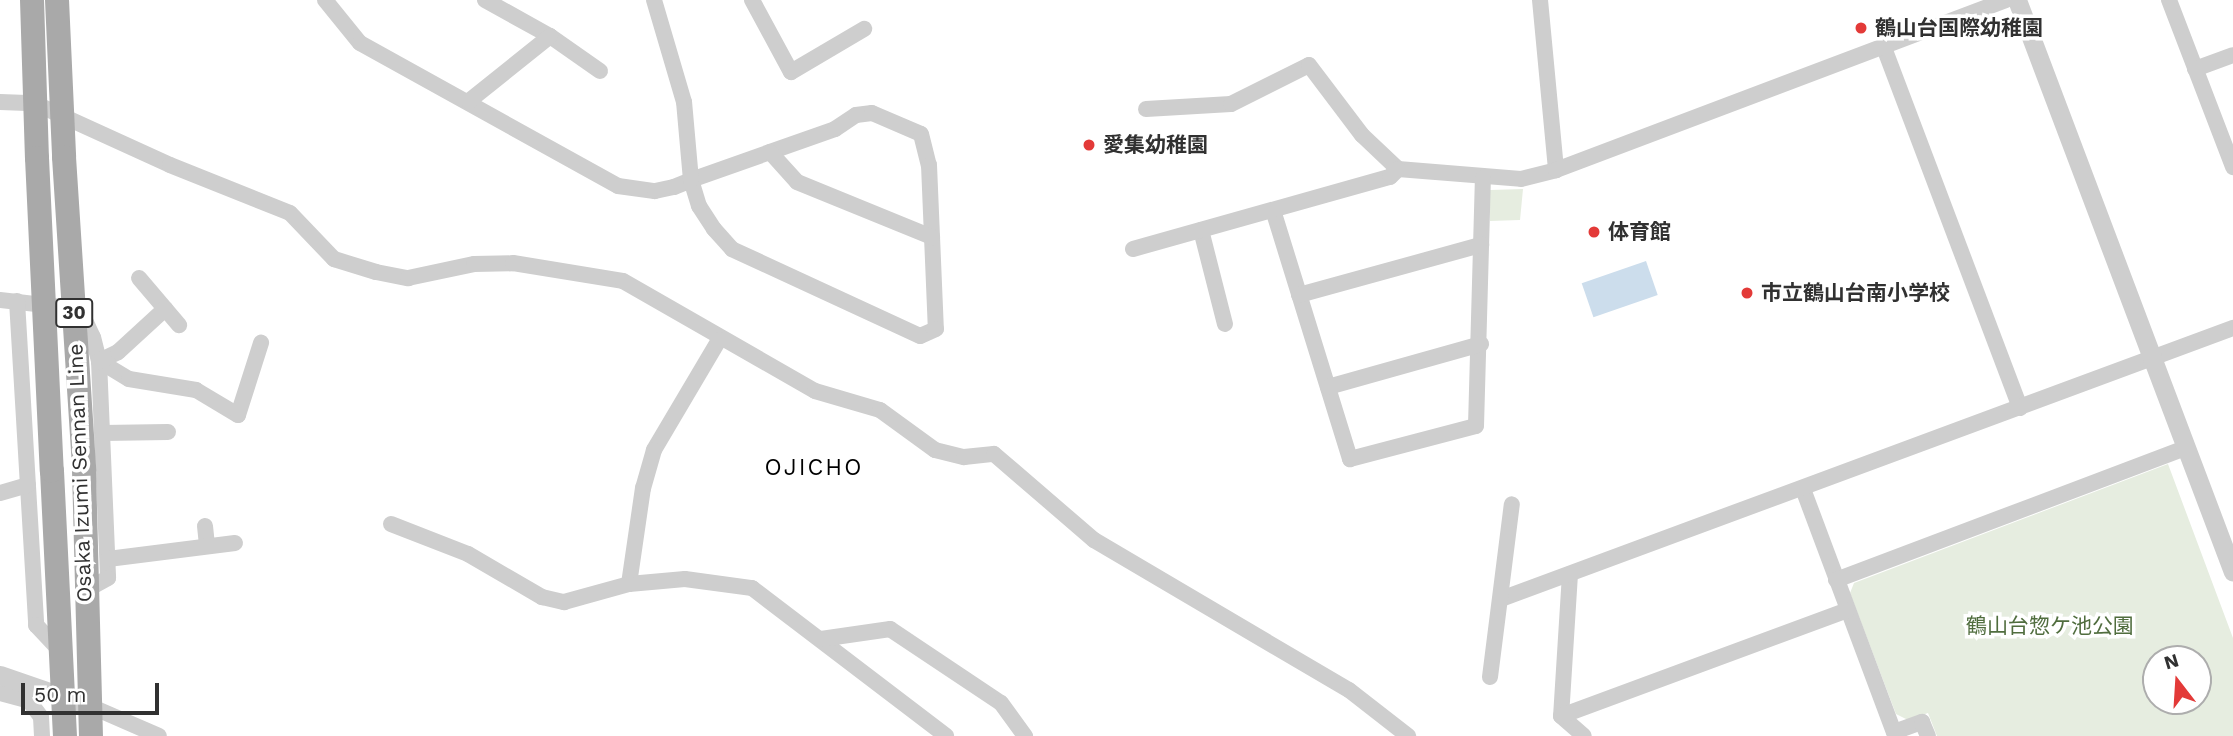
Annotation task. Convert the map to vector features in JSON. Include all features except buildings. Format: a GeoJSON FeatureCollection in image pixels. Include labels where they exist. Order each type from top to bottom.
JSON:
{"type":"FeatureCollection","features":[{"type":"Feature","properties":{"kind":"main road","name":"Osaka Izumi Sennan Line"},"geometry":{"type":"LineString","coordinates":[[32,0],[34,103],[58,649],[64,697],[65,736]]}},
{"type":"Feature","properties":{"kind":"main road","name":"Osaka Izumi Sennan Line"},"geometry":{"type":"LineString","coordinates":[[57,0],[60,114],[84,470],[85,591],[92,736]]}},
{"type":"Feature","properties":{"kind":"street"},"geometry":{"type":"LineString","coordinates":[[325,0],[360,43],[469,101],[618,186],[655,191],[691,180],[770,152],[872,113],[921,134],[929,165],[936,329],[920,336],[733,248],[699,206],[691,180],[684,102],[654,0]]}},
{"type":"Feature","properties":{"kind":"street"},"geometry":{"type":"LineString","coordinates":[[485,0],[550,36],[600,71]]}},
{"type":"Feature","properties":{"kind":"street"},"geometry":{"type":"LineString","coordinates":[[752,0],[791,72],[864,29]]}},
{"type":"Feature","properties":{"kind":"street"},"geometry":{"type":"LineString","coordinates":[[1540,0],[1556,170]]}},
{"type":"Feature","properties":{"kind":"street"},"geometry":{"type":"LineString","coordinates":[[1146,109],[1231,104],[1309,65],[1374,150],[1398,169],[1521,179],[1556,170],[2006,0]]}},
{"type":"Feature","properties":{"kind":"street"},"geometry":{"type":"LineString","coordinates":[[2017,0],[2233,572]]}},
{"type":"Feature","properties":{"kind":"street"},"geometry":{"type":"LineString","coordinates":[[2169,0],[2233,167]]}},
{"type":"Feature","properties":{"kind":"street"},"geometry":{"type":"LineString","coordinates":[[469,101],[550,36]]}},
{"type":"Feature","properties":{"kind":"street"},"geometry":{"type":"LineString","coordinates":[[1884,45],[2020,408]]}},
{"type":"Feature","properties":{"kind":"street"},"geometry":{"type":"LineString","coordinates":[[2195,69],[2233,54]]}},
{"type":"Feature","properties":{"kind":"street"},"geometry":{"type":"LineString","coordinates":[[0,102],[34,103],[170,166],[290,213],[334,259],[408,278],[474,264],[513,262],[623,281],[719,340],[815,391],[880,410],[936,450],[964,457],[994,454],[1094,540],[1349,690],[1408,736]]}},
{"type":"Feature","properties":{"kind":"street"},"geometry":{"type":"LineString","coordinates":[[770,152],[797,183],[932,237]]}},
{"type":"Feature","properties":{"kind":"street"},"geometry":{"type":"LineString","coordinates":[[1133,249],[1390,177],[1398,169]]}},
{"type":"Feature","properties":{"kind":"street"},"geometry":{"type":"LineString","coordinates":[[1273,210],[1350,459],[1476,426],[1481,344],[1483,178]]}},
{"type":"Feature","properties":{"kind":"street"},"geometry":{"type":"LineString","coordinates":[[1201,230],[1225,324]]}},
{"type":"Feature","properties":{"kind":"street"},"geometry":{"type":"LineString","coordinates":[[1299,295],[1481,245]]}},
{"type":"Feature","properties":{"kind":"street"},"geometry":{"type":"LineString","coordinates":[[139,278],[179,325]]}},
{"type":"Feature","properties":{"kind":"street"},"geometry":{"type":"LineString","coordinates":[[0,300],[61,306],[83,316],[99,361],[108,578],[85,591]]}},
{"type":"Feature","properties":{"kind":"street"},"geometry":{"type":"LineString","coordinates":[[17,301],[36,625],[58,649]]}},
{"type":"Feature","properties":{"kind":"street"},"geometry":{"type":"LineString","coordinates":[[99,361],[118,352],[166,309]]}},
{"type":"Feature","properties":{"kind":"street"},"geometry":{"type":"LineString","coordinates":[[1501,599],[2233,328]]}},
{"type":"Feature","properties":{"kind":"street"},"geometry":{"type":"LineString","coordinates":[[629,584],[643,488],[654,450],[719,340]]}},
{"type":"Feature","properties":{"kind":"street"},"geometry":{"type":"LineString","coordinates":[[99,361],[129,379],[196,390],[238,415],[261,343]]}},
{"type":"Feature","properties":{"kind":"street"},"geometry":{"type":"LineString","coordinates":[[1328,387],[1481,344]]}},
{"type":"Feature","properties":{"kind":"street"},"geometry":{"type":"LineString","coordinates":[[103,433],[167,432]]}},
{"type":"Feature","properties":{"kind":"street"},"geometry":{"type":"LineString","coordinates":[[1836,580],[2186,448]]}},
{"type":"Feature","properties":{"kind":"street"},"geometry":{"type":"LineString","coordinates":[[0,493],[28,485]]}},
{"type":"Feature","properties":{"kind":"street"},"geometry":{"type":"LineString","coordinates":[[1802,489],[1889,734],[1923,722],[1928,736]]}},
{"type":"Feature","properties":{"kind":"street"},"geometry":{"type":"LineString","coordinates":[[1490,677],[1512,503]]}},
{"type":"Feature","properties":{"kind":"street"},"geometry":{"type":"LineString","coordinates":[[391,524],[468,554],[542,597],[564,602],[629,584],[685,579],[752,588],[946,736]]}},
{"type":"Feature","properties":{"kind":"street"},"geometry":{"type":"LineString","coordinates":[[205,526],[207,547]]}},
{"type":"Feature","properties":{"kind":"street"},"geometry":{"type":"LineString","coordinates":[[108,559],[235,543]]}},
{"type":"Feature","properties":{"kind":"street"},"geometry":{"type":"LineString","coordinates":[[1561,716],[1570,574]]}},
{"type":"Feature","properties":{"kind":"street"},"geometry":{"type":"LineString","coordinates":[[1561,716],[1847,610]]}},
{"type":"Feature","properties":{"kind":"street"},"geometry":{"type":"LineString","coordinates":[[821,639],[890,629],[1001,704],[1025,736]]}},
{"type":"Feature","properties":{"kind":"street"},"geometry":{"type":"LineString","coordinates":[[0,675],[90,706],[159,736]]}},
{"type":"Feature","properties":{"kind":"street"},"geometry":{"type":"LineString","coordinates":[[0,693],[29,701],[41,717],[42,736]]}},
{"type":"Feature","properties":{"kind":"street"},"geometry":{"type":"LineString","coordinates":[[1561,716],[1584,736]]}},
{"type":"Feature","properties":{"kind":"green space"},"geometry":{"type":"Polygon","coordinates":[[[1523,189],[1520,220],[1490,221],[1490,190],[1523,189]]]}},
{"type":"Feature","properties":{"kind":"green space","name":"鶴山台惣ケ池公園"},"geometry":{"type":"Polygon","coordinates":[[[2168,464],[2233,638],[2233,736],[1937,736],[1928,713],[1908,720],[1896,714],[1850,593],[1854,583],[2168,464]]]}},
{"type":"Feature","properties":{"kind":"water"},"geometry":{"type":"Polygon","coordinates":[[[1646,261],[1658,295],[1593,317],[1582,283],[1646,261]]]}},
{"type":"Feature","properties":{"kind":"place","name":"鶴山台国際幼稚園"},"geometry":{"type":"Point","coordinates":[1861,28]}},
{"type":"Feature","properties":{"kind":"place","name":"愛集幼稚園"},"geometry":{"type":"Point","coordinates":[1089,145]}},
{"type":"Feature","properties":{"kind":"place","name":"体育館"},"geometry":{"type":"Point","coordinates":[1594,232]}},
{"type":"Feature","properties":{"kind":"place","name":"市立鶴山台南小学校"},"geometry":{"type":"Point","coordinates":[1747,293]}},
{"type":"Feature","properties":{"kind":"district","name":"OJICHO"},"geometry":{"type":"Point","coordinates":[814,468]}}]}
